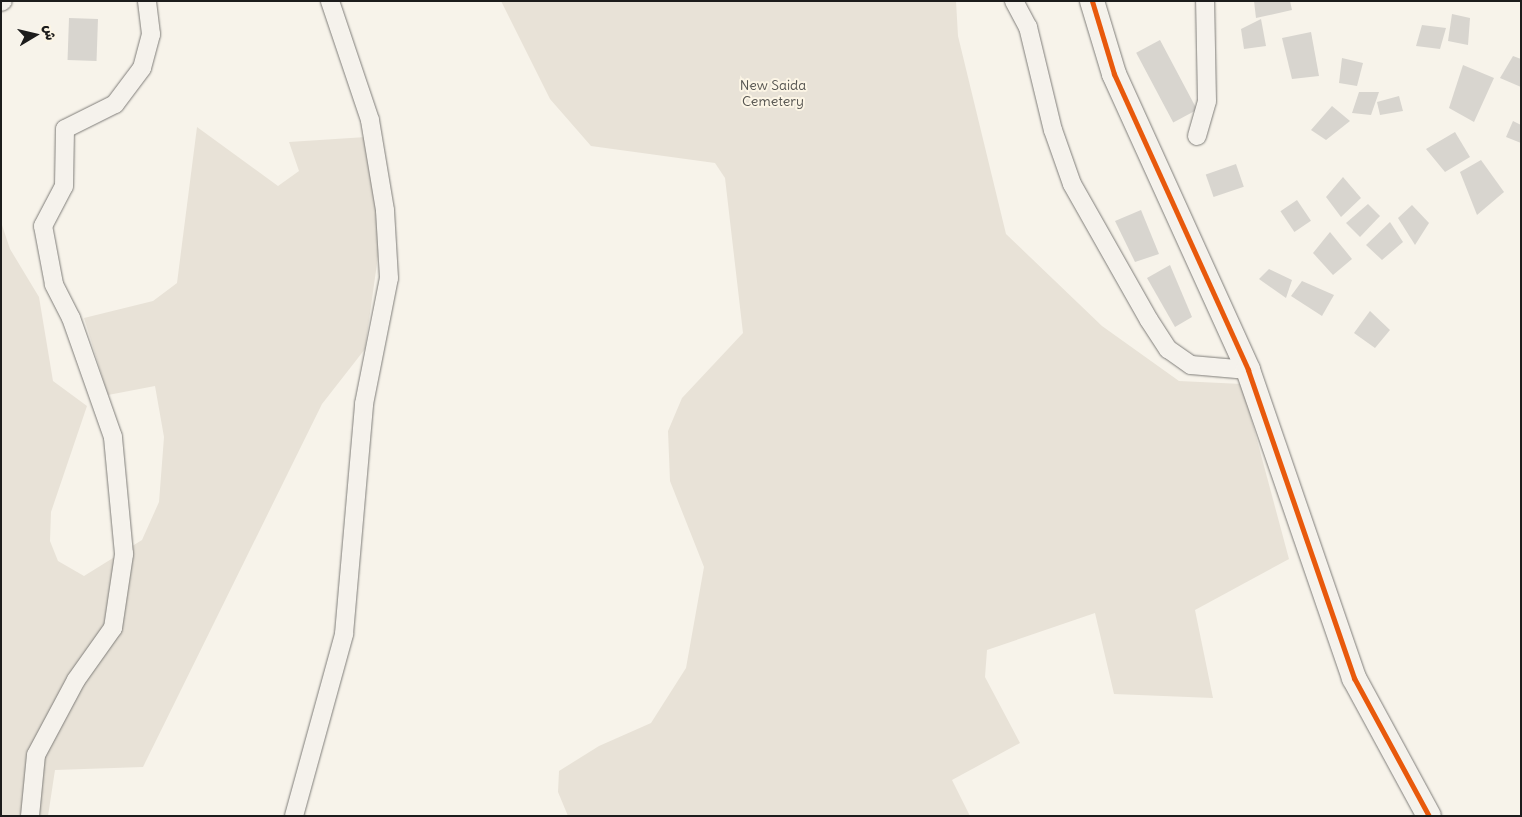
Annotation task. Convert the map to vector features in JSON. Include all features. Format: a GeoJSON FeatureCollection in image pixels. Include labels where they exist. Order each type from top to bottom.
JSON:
{"type":"FeatureCollection","features":[{"type":"Feature","properties":{"kind":"street"},"geometry":{"type":"LineString","coordinates":[[30,816],[36,755],[76,680],[113,628],[124,554],[113,437],[71,318],[54,284],[44,250],[43,226],[64,186],[65,129],[115,104],[142,68],[151,34],[147,1]]}},
{"type":"Feature","properties":{"kind":"street"},"geometry":{"type":"LineString","coordinates":[[294,816],[344,634],[364,404],[389,278],[385,210],[370,120],[330,1]]}},
{"type":"Feature","properties":{"kind":"street"},"geometry":{"type":"LineString","coordinates":[[1014,1],[1028,28],[1052,130],[1072,184],[1154,327],[1168,349],[1191,365],[1248,370]]}},
{"type":"Feature","properties":{"kind":"street"},"geometry":{"type":"LineString","coordinates":[[1092,1],[1114,74],[1248,370],[1354,678],[1429,816]]}},
{"type":"Feature","properties":{"kind":"street"},"geometry":{"type":"LineString","coordinates":[[1197,136],[1207,101],[1205,1]]}},
{"type":"Feature","properties":{"kind":"green space","name":"New Saida Cemetery"},"geometry":{"type":"Polygon","coordinates":[[[501,1],[956,1],[958,36],[1006,234],[1102,326],[1179,381],[1242,384],[1289,559],[1195,610],[1213,698],[1114,694],[1095,613],[987,650],[985,677],[1020,743],[952,780],[970,816],[568,816],[558,792],[559,771],[599,746],[651,723],[686,668],[704,567],[670,481],[668,431],[682,398],[743,333],[725,178],[715,163],[591,146],[550,99],[501,1]]]}},
{"type":"Feature","properties":{"kind":"green space"},"geometry":{"type":"Polygon","coordinates":[[[197,127],[278,186],[299,171],[289,142],[366,137],[381,235],[365,349],[322,404],[143,767],[55,770],[48,816],[1,816],[1,222],[10,249],[39,297],[53,381],[87,406],[51,512],[50,541],[58,561],[84,576],[142,540],[159,502],[164,437],[155,386],[108,395],[84,318],[153,301],[177,283],[197,127]]]}},
{"type":"Feature","properties":{"kind":"building"},"geometry":{"type":"Polygon","coordinates":[[[1254,1],[1290,1],[1292,10],[1256,18],[1254,1]]]}},
{"type":"Feature","properties":{"kind":"building"},"geometry":{"type":"Polygon","coordinates":[[[1452,14],[1470,18],[1468,45],[1448,41],[1452,14]]]}},
{"type":"Feature","properties":{"kind":"building"},"geometry":{"type":"Polygon","coordinates":[[[69,18],[98,19],[97,61],[68,60],[69,18]]]}},
{"type":"Feature","properties":{"kind":"building"},"geometry":{"type":"Polygon","coordinates":[[[1261,19],[1266,46],[1244,49],[1241,29],[1261,19]]]}},
{"type":"Feature","properties":{"kind":"building"},"geometry":{"type":"Polygon","coordinates":[[[1422,25],[1446,28],[1440,49],[1416,46],[1422,25]]]}},
{"type":"Feature","properties":{"kind":"building"},"geometry":{"type":"Polygon","coordinates":[[[1311,32],[1319,76],[1292,79],[1282,38],[1311,32]]]}},
{"type":"Feature","properties":{"kind":"building"},"geometry":{"type":"Polygon","coordinates":[[[1160,40],[1197,110],[1173,122],[1136,53],[1160,40]]]}},
{"type":"Feature","properties":{"kind":"building"},"geometry":{"type":"Polygon","coordinates":[[[1513,56],[1521,59],[1521,87],[1500,78],[1513,56]]]}},
{"type":"Feature","properties":{"kind":"building"},"geometry":{"type":"Polygon","coordinates":[[[1342,58],[1363,63],[1357,86],[1339,83],[1342,58]]]}},
{"type":"Feature","properties":{"kind":"building"},"geometry":{"type":"Polygon","coordinates":[[[1463,65],[1494,78],[1474,122],[1449,108],[1463,65]]]}},
{"type":"Feature","properties":{"kind":"building"},"geometry":{"type":"Polygon","coordinates":[[[1359,92],[1379,92],[1371,115],[1352,113],[1359,92]]]}},
{"type":"Feature","properties":{"kind":"building"},"geometry":{"type":"Polygon","coordinates":[[[1399,96],[1403,111],[1380,115],[1377,102],[1399,96]]]}},
{"type":"Feature","properties":{"kind":"building"},"geometry":{"type":"Polygon","coordinates":[[[1332,106],[1350,121],[1326,140],[1311,130],[1332,106]]]}},
{"type":"Feature","properties":{"kind":"building"},"geometry":{"type":"Polygon","coordinates":[[[1513,121],[1521,125],[1521,143],[1506,137],[1513,121]]]}},
{"type":"Feature","properties":{"kind":"building"},"geometry":{"type":"Polygon","coordinates":[[[1455,132],[1470,157],[1445,172],[1426,149],[1455,132]]]}},
{"type":"Feature","properties":{"kind":"building"},"geometry":{"type":"Polygon","coordinates":[[[1481,160],[1504,192],[1477,215],[1460,172],[1481,160]]]}},
{"type":"Feature","properties":{"kind":"building"},"geometry":{"type":"Polygon","coordinates":[[[1236,164],[1244,187],[1214,197],[1206,174],[1236,164]]]}},
{"type":"Feature","properties":{"kind":"building"},"geometry":{"type":"Polygon","coordinates":[[[1343,177],[1361,198],[1341,217],[1326,197],[1343,177]]]}},
{"type":"Feature","properties":{"kind":"building"},"geometry":{"type":"Polygon","coordinates":[[[1297,200],[1311,221],[1294,232],[1280,211],[1297,200]]]}},
{"type":"Feature","properties":{"kind":"building"},"geometry":{"type":"Polygon","coordinates":[[[1368,204],[1380,216],[1360,237],[1346,223],[1368,204]]]}},
{"type":"Feature","properties":{"kind":"building"},"geometry":{"type":"Polygon","coordinates":[[[1412,205],[1429,223],[1415,245],[1398,218],[1412,205]]]}},
{"type":"Feature","properties":{"kind":"building"},"geometry":{"type":"Polygon","coordinates":[[[1141,210],[1159,254],[1135,262],[1115,221],[1141,210]]]}},
{"type":"Feature","properties":{"kind":"building"},"geometry":{"type":"Polygon","coordinates":[[[1390,222],[1403,242],[1382,260],[1366,245],[1390,222]]]}},
{"type":"Feature","properties":{"kind":"building"},"geometry":{"type":"Polygon","coordinates":[[[1330,232],[1352,259],[1333,275],[1313,253],[1330,232]]]}},
{"type":"Feature","properties":{"kind":"building"},"geometry":{"type":"Polygon","coordinates":[[[1170,265],[1192,317],[1175,327],[1147,278],[1170,265]]]}},
{"type":"Feature","properties":{"kind":"building"},"geometry":{"type":"Polygon","coordinates":[[[1269,269],[1292,280],[1286,298],[1259,279],[1269,269]]]}},
{"type":"Feature","properties":{"kind":"building"},"geometry":{"type":"Polygon","coordinates":[[[1302,281],[1334,295],[1322,316],[1291,296],[1302,281]]]}},
{"type":"Feature","properties":{"kind":"building"},"geometry":{"type":"Polygon","coordinates":[[[1370,311],[1390,330],[1375,348],[1354,333],[1370,311]]]}},
{"type":"Feature","properties":{"kind":"cycle path"},"geometry":{"type":"LineString","coordinates":[[1092,1],[1114,74],[1248,370],[1354,678],[1429,816]]}}]}
